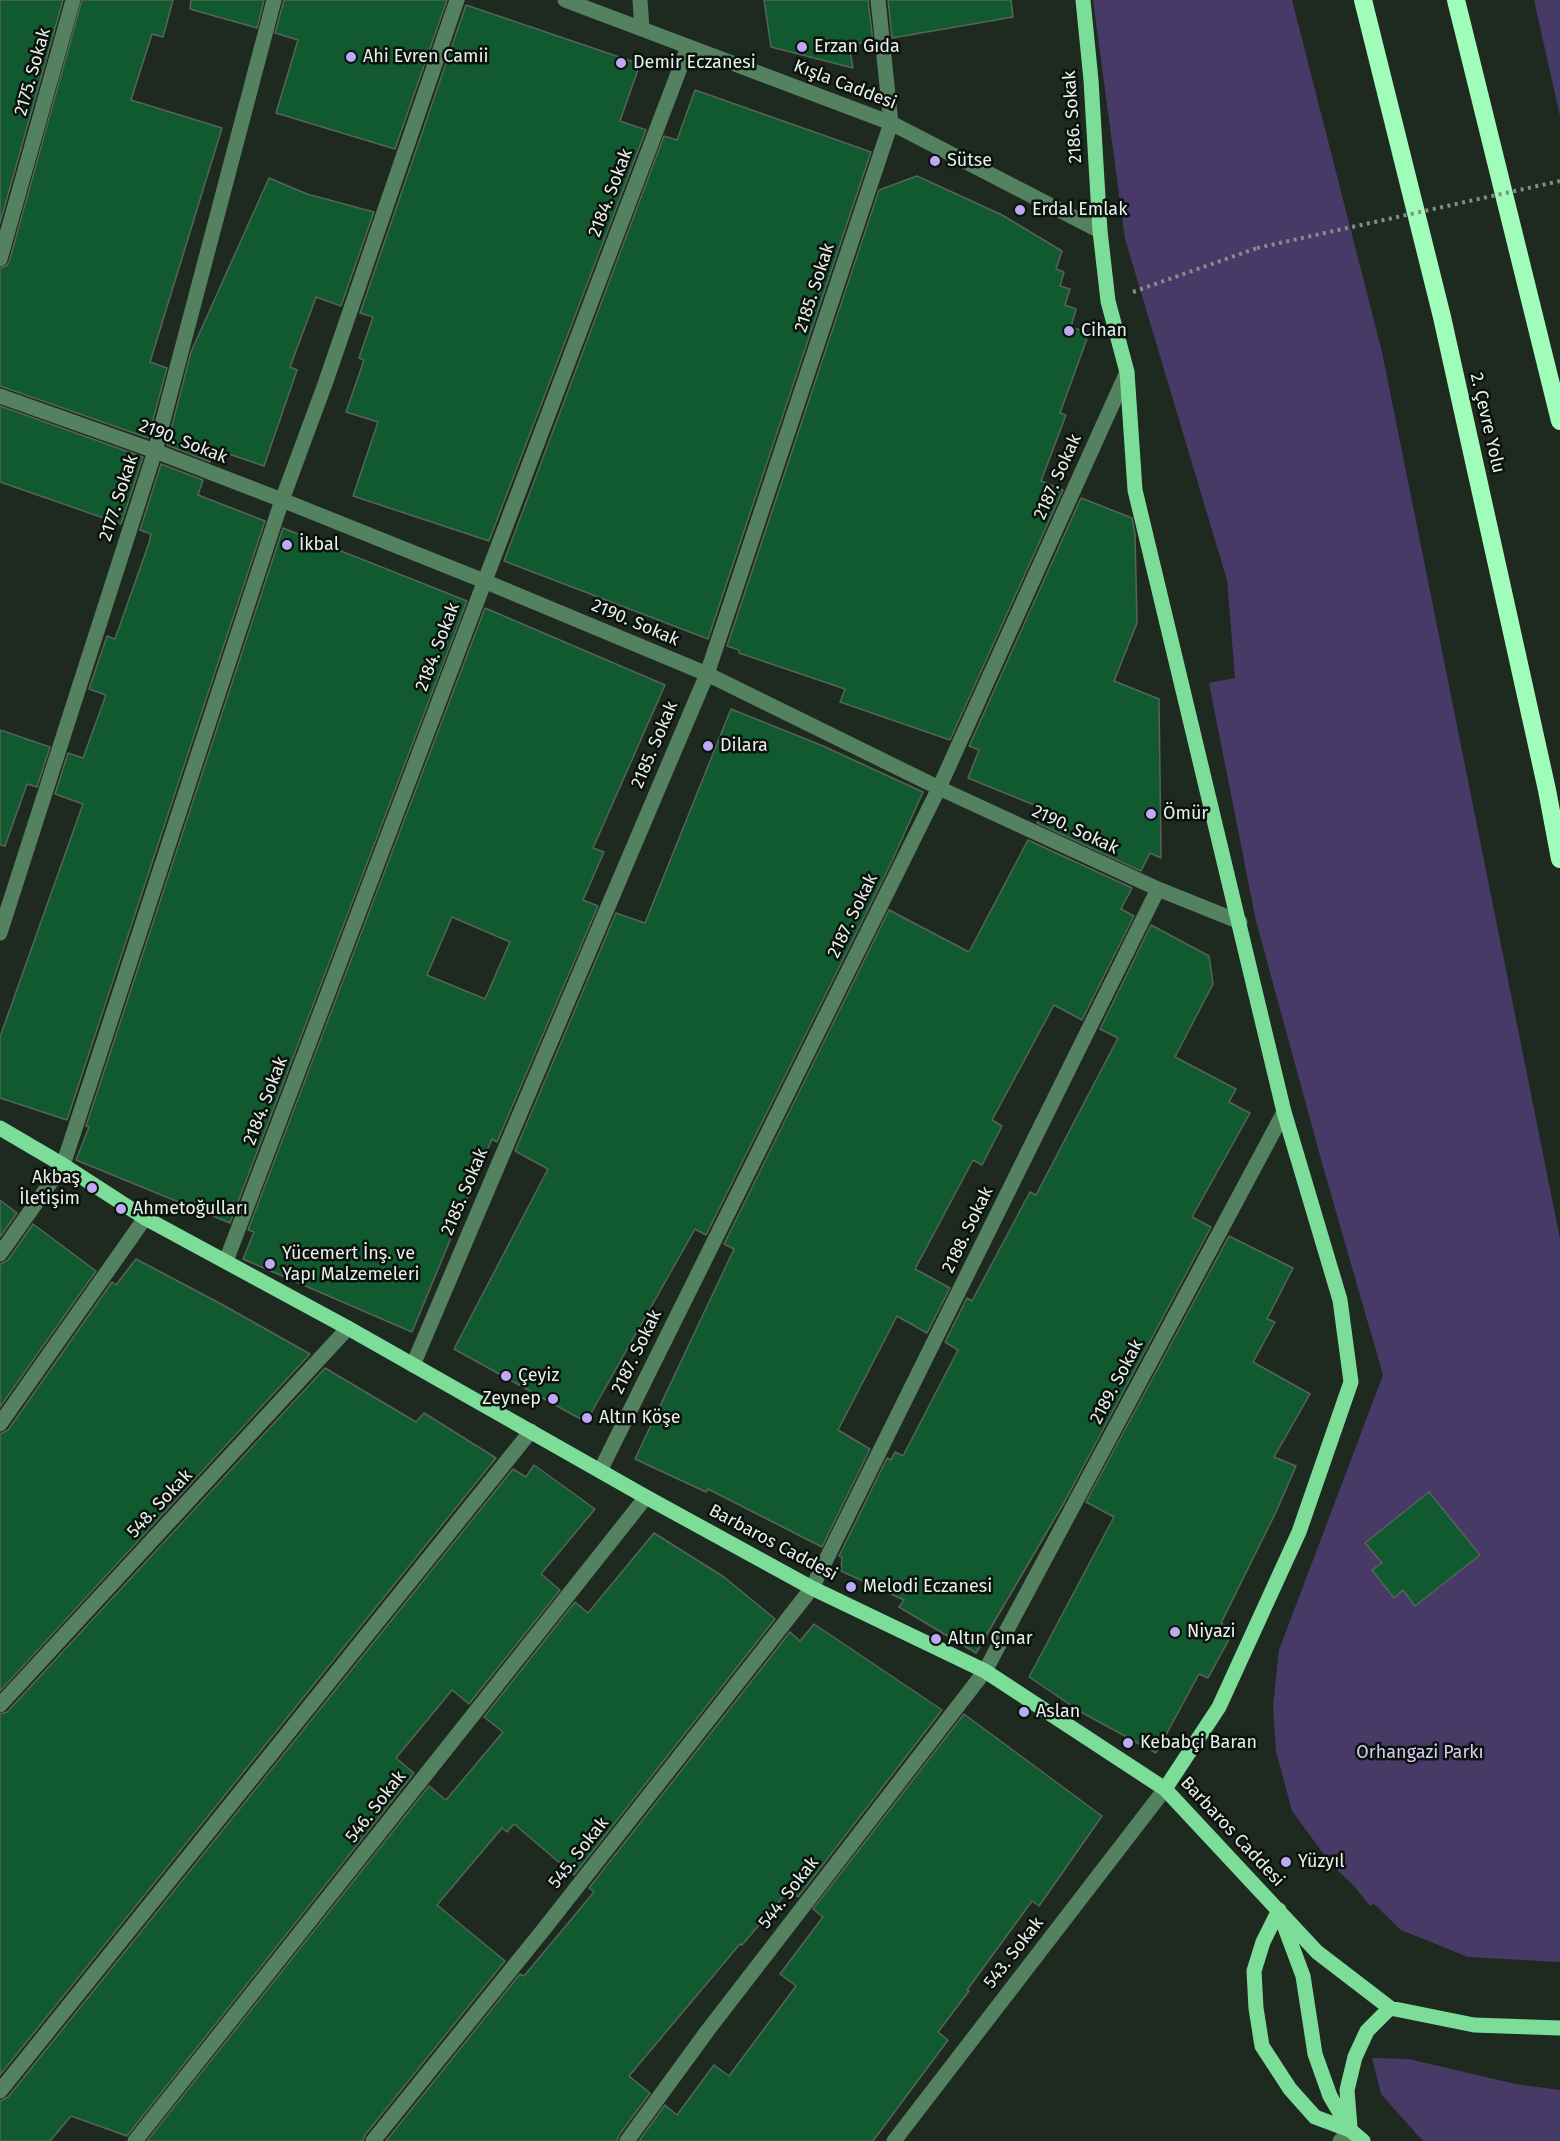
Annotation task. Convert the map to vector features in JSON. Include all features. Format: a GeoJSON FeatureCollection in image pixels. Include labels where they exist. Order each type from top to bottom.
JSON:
{"type":"FeatureCollection","features":[{"type":"Feature","properties":{"kind":"highway","name":"2. Çevre Yolu"},"geometry":{"type":"LineString","coordinates":[[1363,0],[1442,317],[1560,858]]}},
{"type":"Feature","properties":{"kind":"highway"},"geometry":{"type":"LineString","coordinates":[[1456,0],[1560,421]]}},
{"type":"Feature","properties":{"kind":"main road","name":"2186. Sokak"},"geometry":{"type":"LineString","coordinates":[[1083,0],[1091,80],[1100,231],[1108,301],[1127,372],[1135,490],[1284,1112],[1340,1300],[1351,1382],[1294,1542],[1219,1707],[1165,1789]]}},
{"type":"Feature","properties":{"kind":"main road","name":"Barbaros Caddesi"},"geometry":{"type":"LineString","coordinates":[[0,1128],[63,1164],[145,1218],[413,1365],[646,1497],[812,1588],[985,1671],[1165,1789],[1317,1952],[1390,2008],[1474,2025],[1560,2028]]}},
{"type":"Feature","properties":{"kind":"main road"},"geometry":{"type":"LineString","coordinates":[[1278,1910],[1303,1976],[1315,2054],[1345,2135]]}},
{"type":"Feature","properties":{"kind":"main road"},"geometry":{"type":"LineString","coordinates":[[1278,1910],[1263,1942],[1254,1971],[1256,2008],[1262,2046],[1290,2089],[1315,2117],[1345,2135],[1363,2141]]}},
{"type":"Feature","properties":{"kind":"main road"},"geometry":{"type":"LineString","coordinates":[[1345,2135],[1347,2090],[1355,2057],[1367,2031],[1390,2008]]}},
{"type":"Feature","properties":{"kind":"street","name":"2175. Sokak"},"geometry":{"type":"LineString","coordinates":[[0,259],[73,0]]}},
{"type":"Feature","properties":{"kind":"street","name":"2177. Sokak"},"geometry":{"type":"LineString","coordinates":[[0,933],[155,451],[274,0]]}},
{"type":"Feature","properties":{"kind":"street"},"geometry":{"type":"LineString","coordinates":[[0,1254],[63,1164],[282,500],[325,384],[457,0]]}},
{"type":"Feature","properties":{"kind":"street","name":"Kışla Caddesi"},"geometry":{"type":"LineString","coordinates":[[566,0],[891,123],[1100,231]]}},
{"type":"Feature","properties":{"kind":"street"},"geometry":{"type":"LineString","coordinates":[[640,0],[642,29]]}},
{"type":"Feature","properties":{"kind":"street"},"geometry":{"type":"LineString","coordinates":[[878,0],[891,123]]}},
{"type":"Feature","properties":{"kind":"street","name":"2184. Sokak"},"geometry":{"type":"LineString","coordinates":[[226,1261],[688,47]]}},
{"type":"Feature","properties":{"kind":"street","name":"2185. Sokak"},"geometry":{"type":"LineString","coordinates":[[413,1365],[707,674],[891,123]]}},
{"type":"Feature","properties":{"kind":"street","name":"2187. Sokak"},"geometry":{"type":"LineString","coordinates":[[600,1471],[939,788],[1127,372]]}},
{"type":"Feature","properties":{"kind":"street","name":"2190. Sokak"},"geometry":{"type":"LineString","coordinates":[[0,396],[155,451],[282,500],[707,674],[939,788],[1158,889],[1240,922]]}},
{"type":"Feature","properties":{"kind":"street","name":"2188. Sokak"},"geometry":{"type":"LineString","coordinates":[[812,1588],[1158,889]]}},
{"type":"Feature","properties":{"kind":"street","name":"2189. Sokak"},"geometry":{"type":"LineString","coordinates":[[985,1671],[1284,1112]]}},
{"type":"Feature","properties":{"kind":"street"},"geometry":{"type":"LineString","coordinates":[[0,1424],[145,1218]]}},
{"type":"Feature","properties":{"kind":"street","name":"548. Sokak"},"geometry":{"type":"LineString","coordinates":[[0,1705],[348,1329]]}},
{"type":"Feature","properties":{"kind":"street"},"geometry":{"type":"LineString","coordinates":[[0,2091],[531,1431]]}},
{"type":"Feature","properties":{"kind":"street","name":"546. Sokak"},"geometry":{"type":"LineString","coordinates":[[135,2141],[646,1497]]}},
{"type":"Feature","properties":{"kind":"street","name":"545. Sokak"},"geometry":{"type":"LineString","coordinates":[[373,2141],[544,1929],[812,1588]]}},
{"type":"Feature","properties":{"kind":"street","name":"544. Sokak"},"geometry":{"type":"LineString","coordinates":[[627,2141],[708,2030],[985,1671]]}},
{"type":"Feature","properties":{"kind":"street","name":"543. Sokak"},"geometry":{"type":"LineString","coordinates":[[894,2141],[1165,1789]]}},
{"type":"Feature","properties":{"kind":"path"},"geometry":{"type":"LineString","coordinates":[[1108,301],[1257,248],[1560,181]]}},
{"type":"Feature","properties":{"kind":"green space","name":"Orhangazi Parkı"},"geometry":{"type":"Polygon","coordinates":[[[1093,0],[1292,0],[1382,352],[1560,1239],[1560,1962],[1468,1957],[1401,1930],[1374,1904],[1370,1906],[1355,1887],[1331,1864],[1292,1811],[1276,1751],[1273,1706],[1279,1650],[1383,1375],[1256,921],[1209,683],[1235,678],[1227,580],[1125,239],[1093,0]]]}},
{"type":"Feature","properties":{"kind":"green space"},"geometry":{"type":"Polygon","coordinates":[[[1534,0],[1560,0],[1560,116],[1534,0]]]}},
{"type":"Feature","properties":{"kind":"green space"},"geometry":{"type":"Polygon","coordinates":[[[1372,2058],[1409,2059],[1515,2084],[1560,2090],[1560,2141],[1423,2141],[1381,2094],[1372,2058]]]}},
{"type":"Feature","properties":{"kind":"building"},"geometry":{"type":"Polygon","coordinates":[[[0,0],[63,0],[0,223],[0,0]]]}},
{"type":"Feature","properties":{"kind":"building"},"geometry":{"type":"Polygon","coordinates":[[[82,0],[173,0],[163,37],[152,34],[131,100],[222,128],[150,362],[167,368],[148,438],[0,386],[0,268],[9,262],[82,0]]]}},
{"type":"Feature","properties":{"kind":"building"},"geometry":{"type":"Polygon","coordinates":[[[191,0],[264,0],[257,28],[190,9],[191,0]]]}},
{"type":"Feature","properties":{"kind":"building","name":"Ahi Evren Camii"},"geometry":{"type":"Polygon","coordinates":[[[284,0],[447,0],[395,149],[276,113],[298,40],[275,33],[284,0]]]}},
{"type":"Feature","properties":{"kind":"building"},"geometry":{"type":"Polygon","coordinates":[[[764,0],[868,0],[873,41],[849,45],[853,68],[771,47],[764,0]]]}},
{"type":"Feature","properties":{"kind":"building"},"geometry":{"type":"Polygon","coordinates":[[[888,0],[1011,0],[1013,17],[892,38],[888,0]]]}},
{"type":"Feature","properties":{"kind":"building"},"geometry":{"type":"Polygon","coordinates":[[[466,5],[640,64],[620,121],[646,130],[489,541],[353,496],[378,422],[346,412],[364,360],[359,358],[373,317],[360,313],[466,5]]]}},
{"type":"Feature","properties":{"kind":"building"},"geometry":{"type":"Polygon","coordinates":[[[695,90],[871,152],[708,639],[504,561],[664,136],[677,140],[695,90]]]}},
{"type":"Feature","properties":{"kind":"building"},"geometry":{"type":"Polygon","coordinates":[[[917,176],[1002,215],[1062,251],[1056,269],[1064,272],[1060,286],[1070,289],[1065,305],[1076,309],[1071,327],[1089,333],[1060,413],[1066,415],[1041,481],[1063,490],[950,740],[840,702],[845,689],[739,653],[739,650],[727,646],[879,190],[917,176]]]}},
{"type":"Feature","properties":{"kind":"building"},"geometry":{"type":"Polygon","coordinates":[[[269,178],[307,194],[374,212],[341,306],[316,297],[290,367],[297,370],[264,466],[214,449],[210,462],[167,445],[191,352],[269,178]]]}},
{"type":"Feature","properties":{"kind":"building"},"geometry":{"type":"Polygon","coordinates":[[[0,406],[143,457],[121,524],[0,482],[0,406]]]}},
{"type":"Feature","properties":{"kind":"building"},"geometry":{"type":"Polygon","coordinates":[[[161,464],[203,480],[198,495],[265,521],[67,1120],[0,1098],[0,1037],[83,804],[55,794],[68,753],[83,758],[106,695],[89,689],[107,636],[115,639],[149,543],[151,534],[140,530],[161,464]]]}},
{"type":"Feature","properties":{"kind":"building"},"geometry":{"type":"Polygon","coordinates":[[[1081,498],[1132,518],[1135,534],[1137,623],[1114,681],[1159,699],[1161,858],[1150,853],[1141,871],[1037,823],[1044,809],[968,778],[979,750],[969,746],[1081,498]]]}},
{"type":"Feature","properties":{"kind":"building"},"geometry":{"type":"Polygon","coordinates":[[[283,528],[467,601],[230,1223],[76,1160],[89,1127],[86,1126],[283,528]]]}},
{"type":"Feature","properties":{"kind":"building"},"geometry":{"type":"Polygon","coordinates":[[[485,608],[665,685],[593,848],[604,852],[583,900],[598,906],[497,1142],[492,1139],[412,1332],[243,1259],[254,1232],[248,1230],[485,608]],[[452,917],[427,975],[485,999],[510,942],[452,917]]]}},
{"type":"Feature","properties":{"kind":"building"},"geometry":{"type":"Polygon","coordinates":[[[731,709],[823,746],[923,792],[892,861],[706,1235],[695,1229],[586,1422],[454,1349],[548,1169],[515,1151],[616,913],[645,923],[731,709]]]}},
{"type":"Feature","properties":{"kind":"building"},"geometry":{"type":"Polygon","coordinates":[[[0,730],[50,747],[37,787],[27,784],[5,846],[0,845],[0,730]]]}},
{"type":"Feature","properties":{"kind":"building"},"geometry":{"type":"Polygon","coordinates":[[[1028,840],[1132,888],[1121,909],[1134,916],[1082,1020],[1054,1005],[992,1120],[1002,1126],[982,1165],[973,1160],[915,1269],[950,1288],[927,1333],[897,1316],[838,1430],[870,1449],[822,1547],[708,1489],[706,1492],[635,1459],[734,1249],[724,1244],[889,910],[969,952],[1028,840]]]}},
{"type":"Feature","properties":{"kind":"building"},"geometry":{"type":"Polygon","coordinates":[[[1151,925],[1209,956],[1213,984],[1175,1057],[1236,1089],[1229,1102],[1250,1113],[1192,1217],[1211,1227],[1065,1501],[976,1653],[899,1607],[904,1600],[841,1571],[842,1557],[839,1556],[887,1458],[891,1460],[895,1452],[903,1456],[958,1350],[945,1342],[967,1298],[972,1301],[1030,1192],[1036,1195],[1118,1038],[1100,1029],[1151,925]]]}},
{"type":"Feature","properties":{"kind":"building"},"geometry":{"type":"Polygon","coordinates":[[[0,1200],[17,1213],[0,1237],[0,1200]]]}},
{"type":"Feature","properties":{"kind":"building"},"geometry":{"type":"Polygon","coordinates":[[[33,1224],[96,1271],[0,1407],[0,1264],[8,1260],[33,1224]]]}},
{"type":"Feature","properties":{"kind":"building"},"geometry":{"type":"Polygon","coordinates":[[[1229,1236],[1293,1268],[1267,1319],[1275,1322],[1253,1362],[1310,1394],[1274,1457],[1296,1466],[1221,1623],[1234,1630],[1208,1678],[1199,1674],[1156,1753],[1081,1712],[1029,1677],[1114,1517],[1086,1502],[1229,1236]]]}},
{"type":"Feature","properties":{"kind":"building"},"geometry":{"type":"Polygon","coordinates":[[[136,1259],[310,1354],[0,1691],[0,1434],[8,1430],[112,1282],[116,1285],[136,1259]]]}},
{"type":"Feature","properties":{"kind":"building"},"geometry":{"type":"Polygon","coordinates":[[[325,1368],[416,1422],[424,1413],[496,1458],[0,2075],[0,1714],[7,1712],[325,1368]]]}},
{"type":"Feature","properties":{"kind":"building"},"geometry":{"type":"Polygon","coordinates":[[[534,1465],[595,1509],[541,1574],[560,1590],[469,1704],[452,1690],[396,1758],[414,1773],[127,2136],[71,2116],[50,2141],[0,2141],[0,2101],[8,2097],[513,1469],[526,1477],[534,1465]]]}},
{"type":"Feature","properties":{"kind":"building"},"geometry":{"type":"Polygon","coordinates":[[[1429,1492],[1480,1555],[1415,1606],[1403,1590],[1394,1598],[1372,1570],[1382,1563],[1365,1543],[1429,1492]]]}},
{"type":"Feature","properties":{"kind":"building"},"geometry":{"type":"Polygon","coordinates":[[[654,1533],[724,1577],[775,1619],[574,1875],[514,1824],[507,1832],[502,1828],[437,1905],[505,1961],[365,2135],[363,2141],[147,2141],[429,1786],[446,1800],[503,1732],[484,1717],[575,1602],[588,1613],[654,1533]]]}},
{"type":"Feature","properties":{"kind":"building"},"geometry":{"type":"Polygon","coordinates":[[[814,1624],[942,1710],[798,1897],[789,1890],[742,1945],[740,1944],[629,2076],[650,2093],[617,2141],[386,2141],[520,1974],[524,1976],[594,1892],[589,1888],[790,1632],[800,1641],[814,1624]]]}},
{"type":"Feature","properties":{"kind":"building"},"geometry":{"type":"Polygon","coordinates":[[[964,1714],[1102,1816],[1039,1906],[1032,1901],[967,1990],[969,1991],[938,2032],[948,2040],[873,2141],[639,2141],[665,2105],[677,2115],[714,2065],[729,2076],[796,1986],[780,1974],[823,1917],[813,1909],[964,1714]]]}},
{"type":"Feature","properties":{"kind":"place","name":"Erzan Gıda"},"geometry":{"type":"Point","coordinates":[802,47]}},
{"type":"Feature","properties":{"kind":"place","name":"Ahi Evren Camii"},"geometry":{"type":"Point","coordinates":[351,57]}},
{"type":"Feature","properties":{"kind":"place","name":"Demir Eczanesi"},"geometry":{"type":"Point","coordinates":[621,63]}},
{"type":"Feature","properties":{"kind":"place","name":"Sütse"},"geometry":{"type":"Point","coordinates":[935,161]}},
{"type":"Feature","properties":{"kind":"place","name":"Erdal Emlak"},"geometry":{"type":"Point","coordinates":[1020,210]}},
{"type":"Feature","properties":{"kind":"place","name":"Cihan"},"geometry":{"type":"Point","coordinates":[1069,331]}},
{"type":"Feature","properties":{"kind":"place","name":"İkbal"},"geometry":{"type":"Point","coordinates":[287,545]}},
{"type":"Feature","properties":{"kind":"place","name":"Dilara"},"geometry":{"type":"Point","coordinates":[708,746]}},
{"type":"Feature","properties":{"kind":"place","name":"Ömür"},"geometry":{"type":"Point","coordinates":[1151,814]}},
{"type":"Feature","properties":{"kind":"place","name":"Akbaş İletişim"},"geometry":{"type":"Point","coordinates":[92,1188]}},
{"type":"Feature","properties":{"kind":"place","name":"Ahmetoğulları"},"geometry":{"type":"Point","coordinates":[121,1209]}},
{"type":"Feature","properties":{"kind":"place","name":"Yücemert İnş. ve Yapı Malzemeleri"},"geometry":{"type":"Point","coordinates":[270,1264]}},
{"type":"Feature","properties":{"kind":"place","name":"Çeyiz"},"geometry":{"type":"Point","coordinates":[506,1376]}},
{"type":"Feature","properties":{"kind":"place","name":"Zeynep"},"geometry":{"type":"Point","coordinates":[553,1399]}},
{"type":"Feature","properties":{"kind":"place","name":"Altın Köşe"},"geometry":{"type":"Point","coordinates":[587,1418]}},
{"type":"Feature","properties":{"kind":"place","name":"Melodi Eczanesi"},"geometry":{"type":"Point","coordinates":[851,1587]}},
{"type":"Feature","properties":{"kind":"place","name":"Niyazi"},"geometry":{"type":"Point","coordinates":[1175,1632]}},
{"type":"Feature","properties":{"kind":"place","name":"Altın Çınar"},"geometry":{"type":"Point","coordinates":[936,1639]}},
{"type":"Feature","properties":{"kind":"place","name":"Aslan"},"geometry":{"type":"Point","coordinates":[1024,1712]}},
{"type":"Feature","properties":{"kind":"place","name":"Kebabçi Baran"},"geometry":{"type":"Point","coordinates":[1128,1743]}},
{"type":"Feature","properties":{"kind":"place","name":"Yüzyıl"},"geometry":{"type":"Point","coordinates":[1286,1862]}}]}
